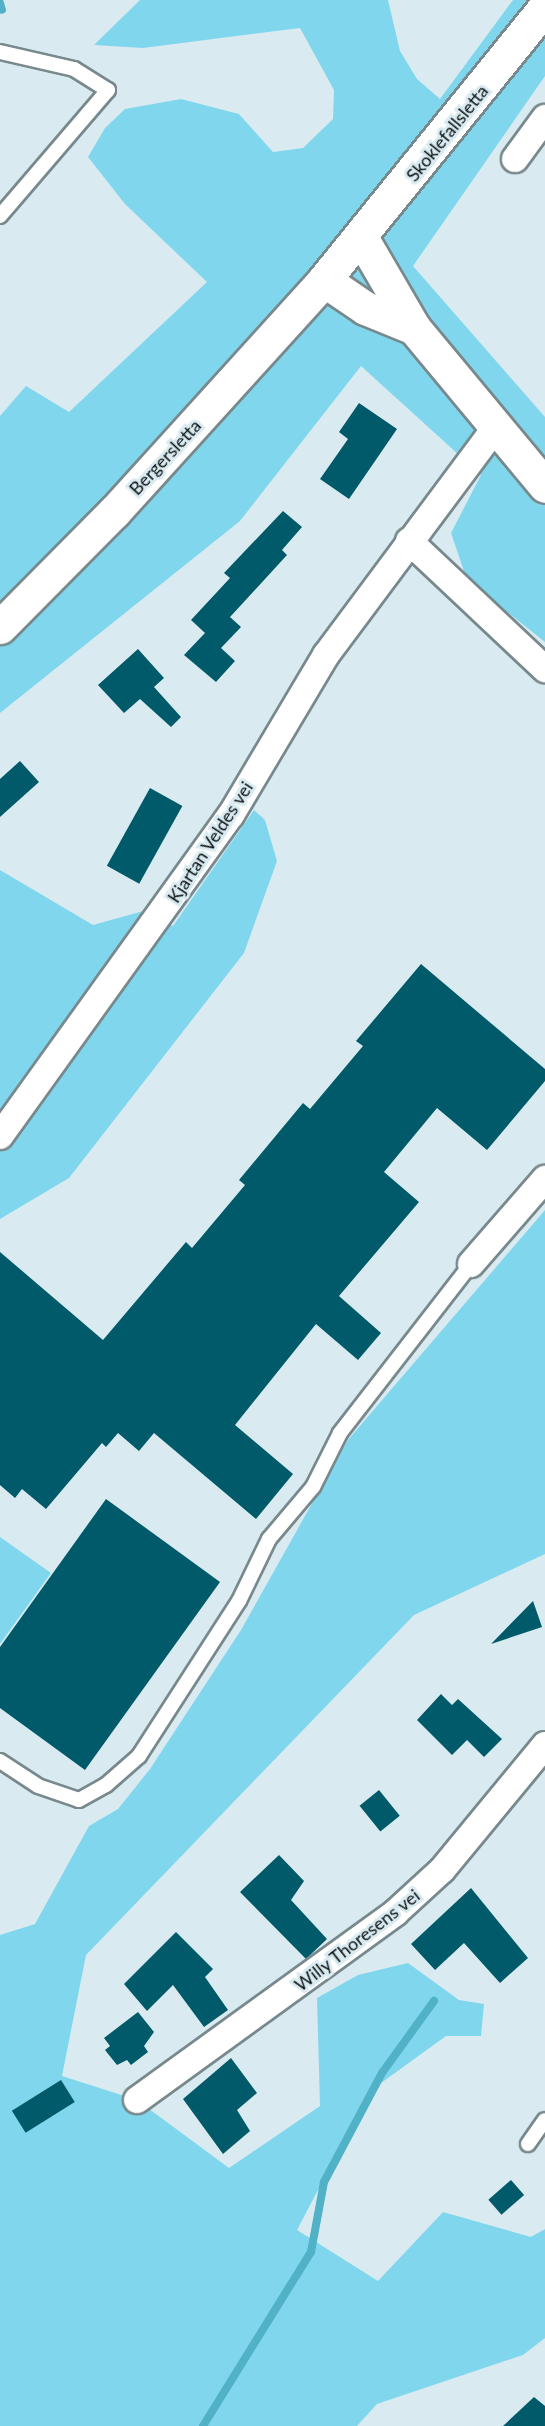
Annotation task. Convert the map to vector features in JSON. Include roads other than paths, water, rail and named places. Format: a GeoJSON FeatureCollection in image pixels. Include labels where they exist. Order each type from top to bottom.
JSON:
{"type":"FeatureCollection","features":[{"type":"Feature","properties":{"kind":"main road","name":"Skoklefallsletta"},"geometry":{"type":"LineString","coordinates":[[343,258],[545,7]]}},
{"type":"Feature","properties":{"kind":"main road"},"geometry":{"type":"LineString","coordinates":[[343,258],[365,308],[414,328]]}},
{"type":"Feature","properties":{"kind":"main road"},"geometry":{"type":"LineString","coordinates":[[343,258],[414,328],[545,486]]}},
{"type":"Feature","properties":{"kind":"main road","name":"Bergersletta"},"geometry":{"type":"LineString","coordinates":[[0,627],[121,505],[343,258]]}},
{"type":"Feature","properties":{"kind":"street"},"geometry":{"type":"LineString","coordinates":[[515,159],[545,118]]}},
{"type":"Feature","properties":{"kind":"street","name":"Kjartan Veldes vei"},"geometry":{"type":"LineString","coordinates":[[0,1136],[192,872],[326,655],[495,427]]}},
{"type":"Feature","properties":{"kind":"street"},"geometry":{"type":"LineString","coordinates":[[409,541],[545,669]]}},
{"type":"Feature","properties":{"kind":"street"},"geometry":{"type":"LineString","coordinates":[[471,1264],[545,1179]]}},
{"type":"Feature","properties":{"kind":"street","name":"Willy Thoresens vei"},"geometry":{"type":"LineString","coordinates":[[137,2100],[404,1906],[455,1855],[545,1745]]}},
{"type":"Feature","properties":{"kind":"lane"},"geometry":{"type":"LineString","coordinates":[[0,52],[74,69],[108,90],[0,216]]}},
{"type":"Feature","properties":{"kind":"lane"},"geometry":{"type":"LineString","coordinates":[[0,1761],[38,1786],[79,1800],[106,1785],[139,1756],[239,1601],[269,1539],[313,1487],[340,1433],[471,1264]]}},
{"type":"Feature","properties":{"kind":"lane"},"geometry":{"type":"LineString","coordinates":[[528,2144],[545,2120]]}},
{"type":"Feature","properties":{"kind":"waterway"},"geometry":{"type":"LineString","coordinates":[[0,3],[2,10]]}},
{"type":"Feature","properties":{"kind":"waterway"},"geometry":{"type":"LineString","coordinates":[[203,2426],[311,2252],[324,2182],[382,2073],[434,2001]]}}]}
